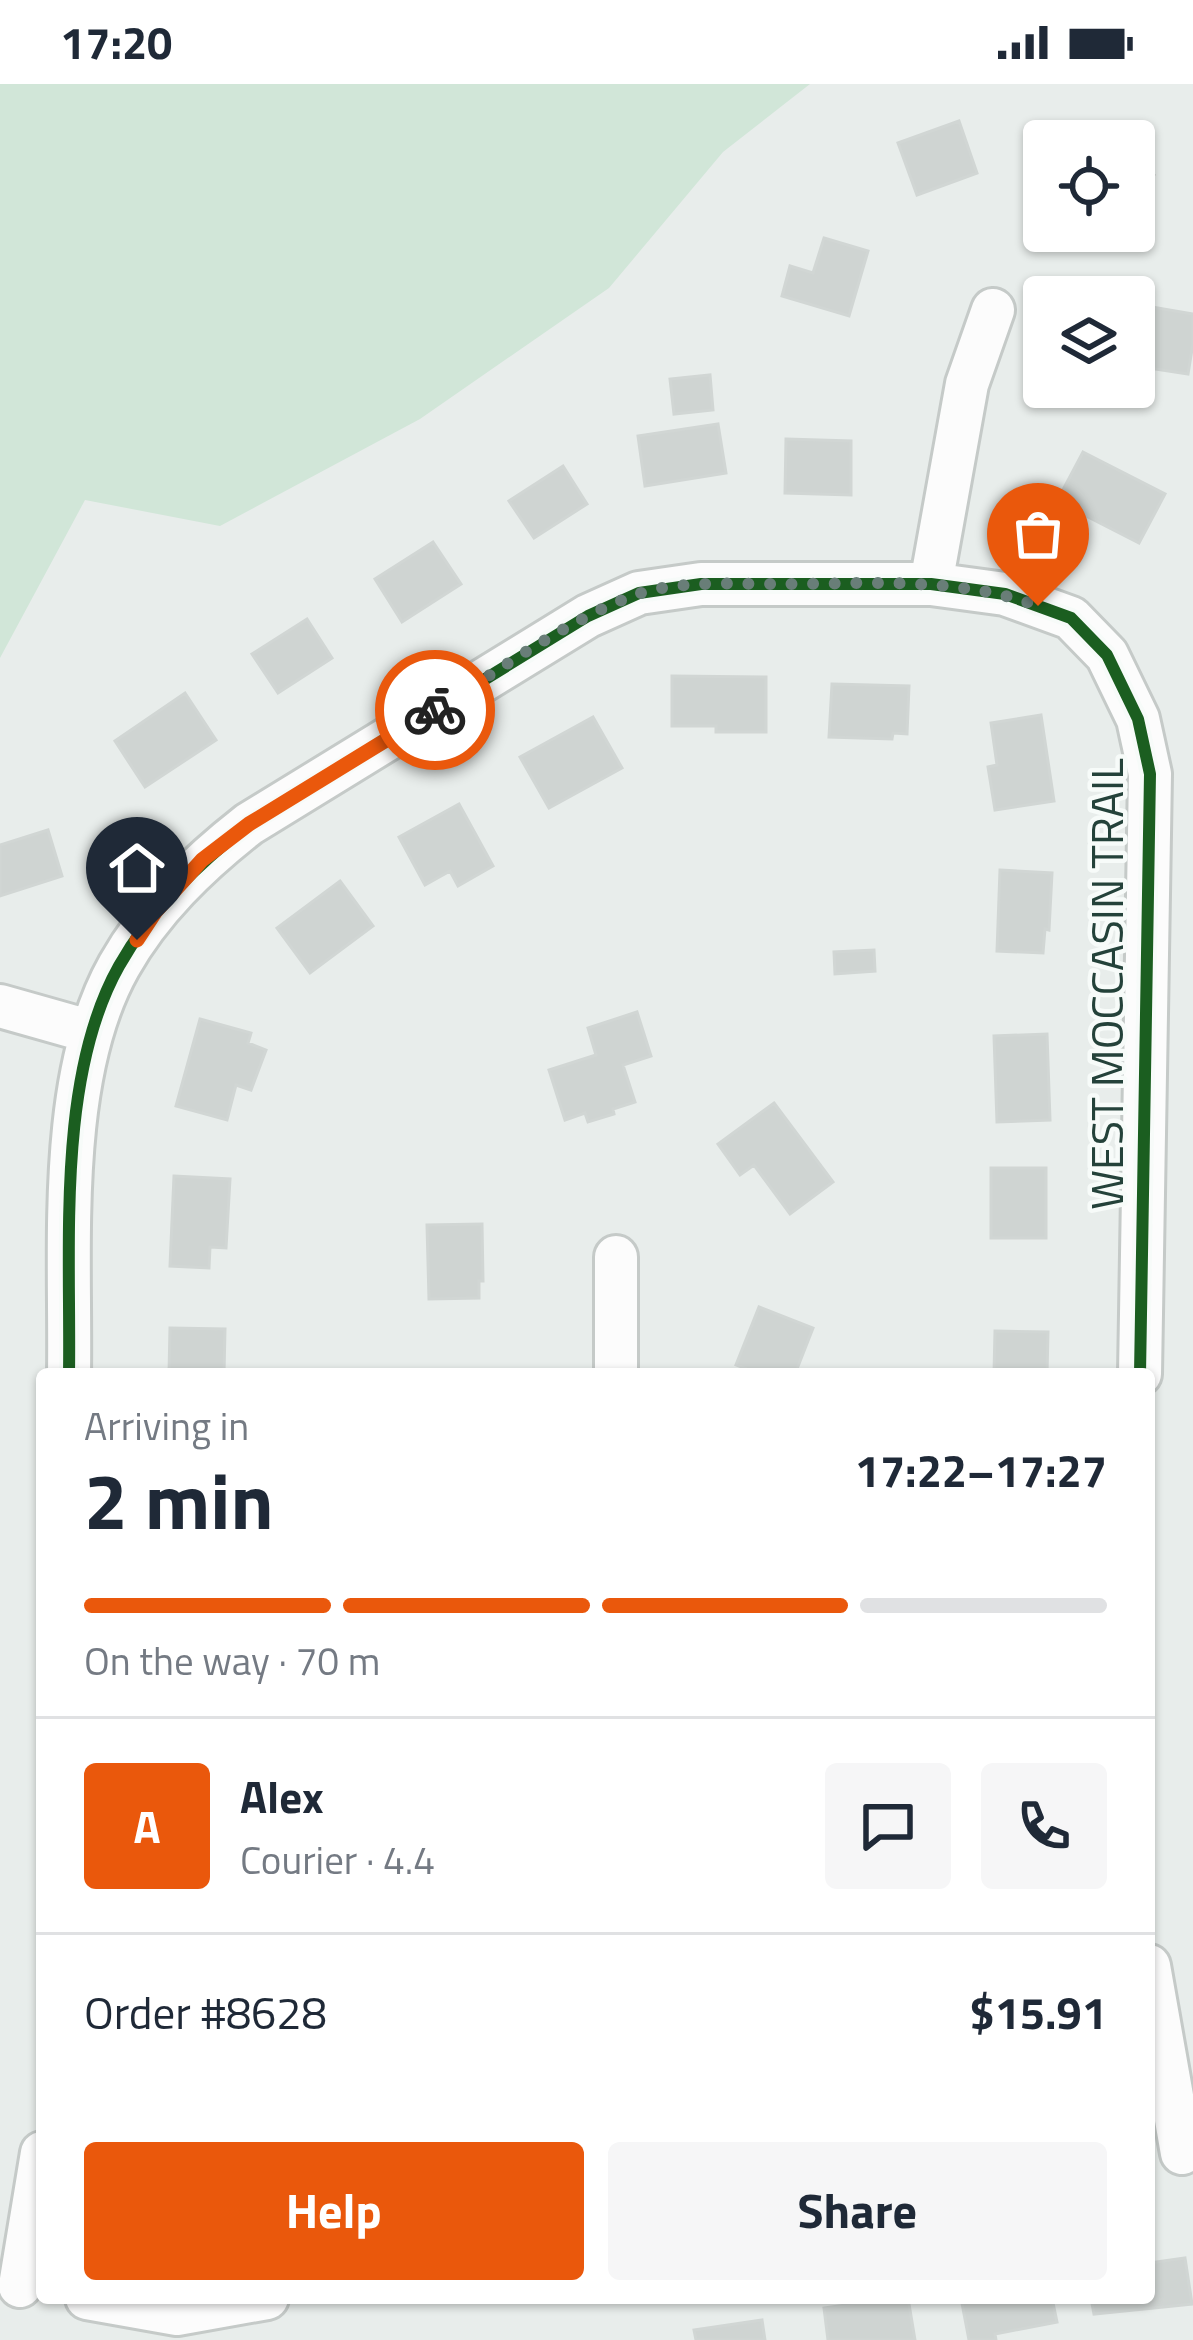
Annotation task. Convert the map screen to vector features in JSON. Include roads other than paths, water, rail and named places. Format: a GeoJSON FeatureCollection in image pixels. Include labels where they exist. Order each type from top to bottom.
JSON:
{"type":"FeatureCollection","features":[{"type":"Feature","properties":{"kind":"street"},"geometry":{"type":"LineString","coordinates":[[931,584],[967,384],[993,310]]}},
{"type":"Feature","properties":{"kind":"street","name":"WEST MOCCASIN TRAIL"},"geometry":{"type":"LineString","coordinates":[[69,1368],[72,1139],[92,1032],[118,968],[156,911],[202,860],[249,824],[588,616],[639,593],[701,584],[931,584],[1005,594],[1071,618],[1107,655],[1138,719],[1150,774],[1140,1368]]}},
{"type":"Feature","properties":{"kind":"street"},"geometry":{"type":"LineString","coordinates":[[0,1006],[92,1032]]}},
{"type":"Feature","properties":{"kind":"street"},"geometry":{"type":"LineString","coordinates":[[616,1257],[616,1368]]}},
{"type":"Feature","properties":{"kind":"street"},"geometry":{"type":"LineString","coordinates":[[1155,2009],[1175,2154]]}},
{"type":"Feature","properties":{"kind":"street"},"geometry":{"type":"LineString","coordinates":[[21,2286],[36,2191]]}},
{"type":"Feature","properties":{"kind":"street"},"geometry":{"type":"LineString","coordinates":[[120,2304],[176,2314],[232,2304]]}}]}
